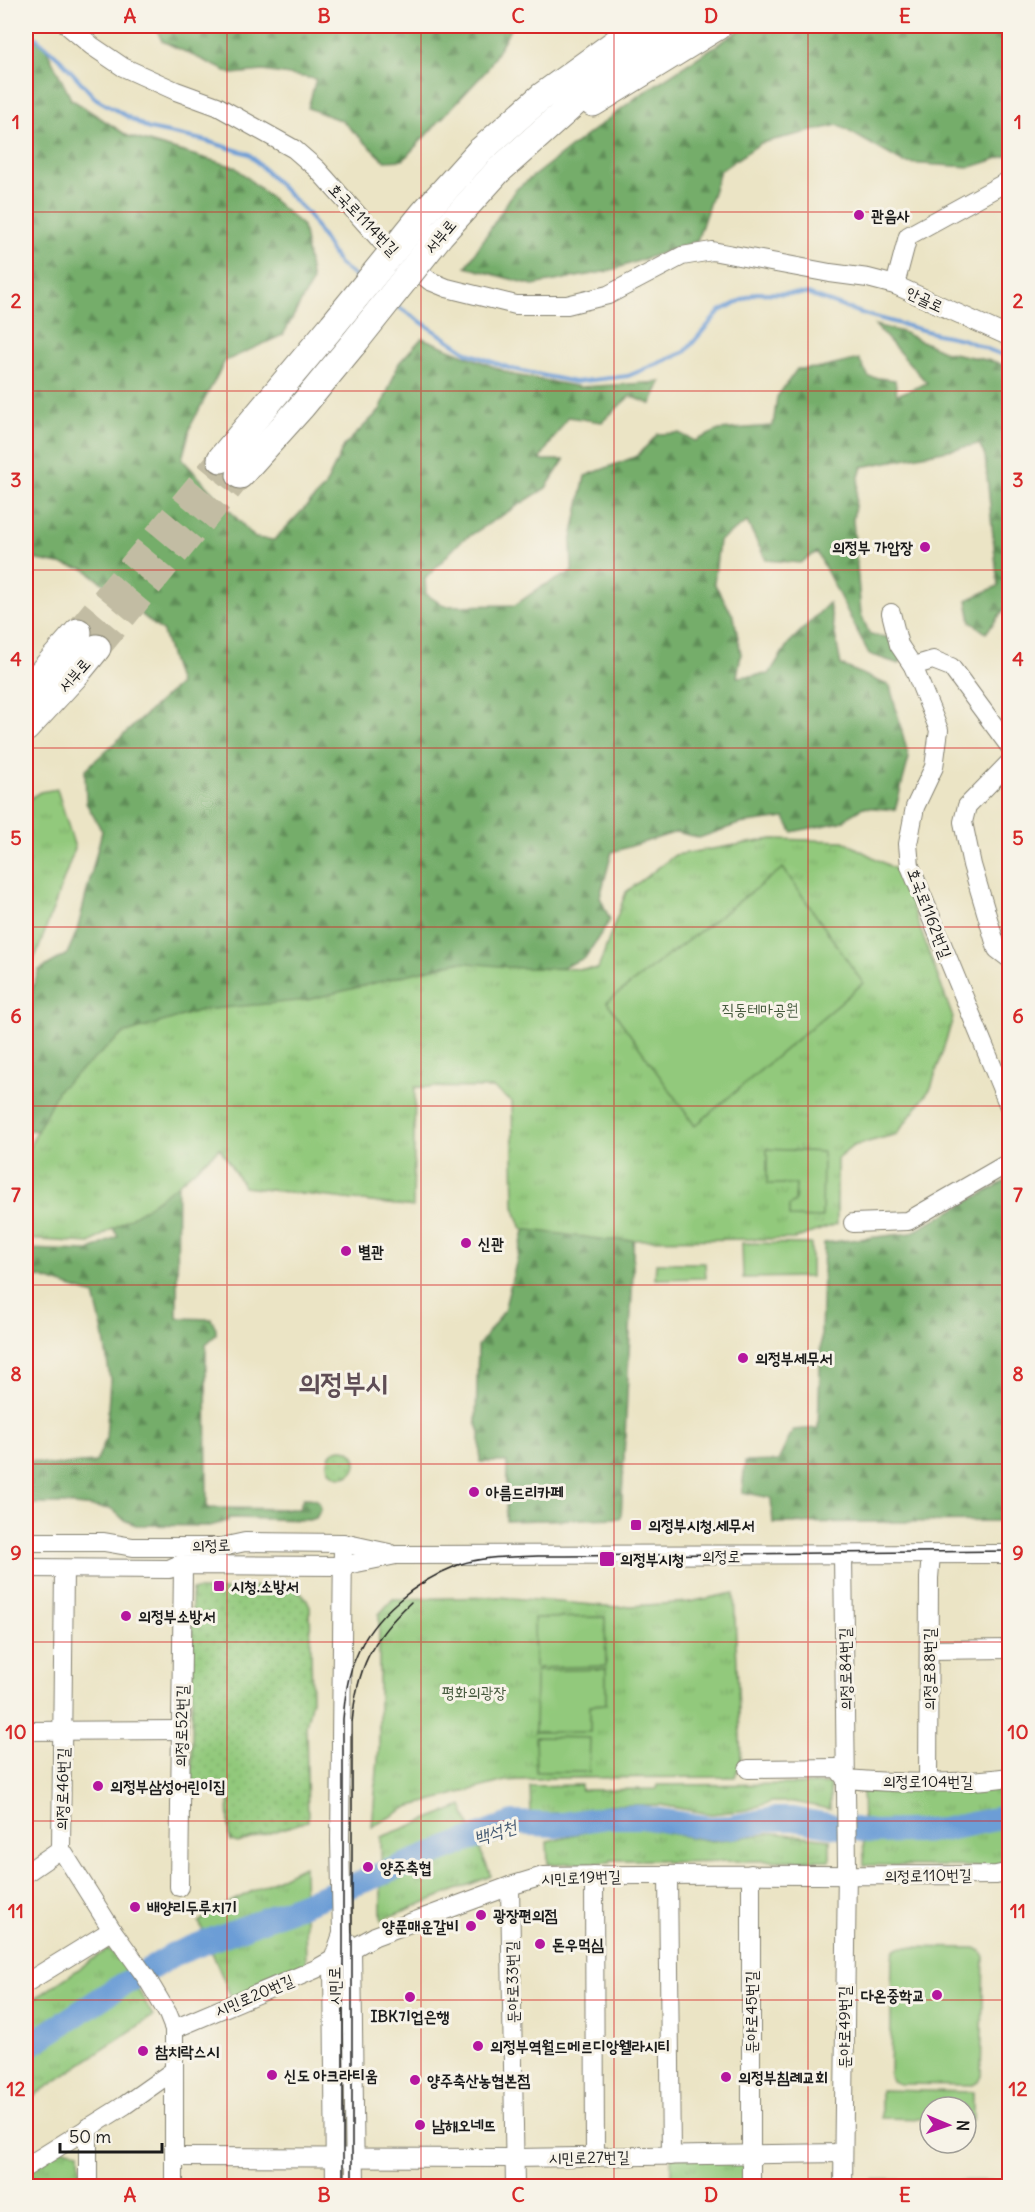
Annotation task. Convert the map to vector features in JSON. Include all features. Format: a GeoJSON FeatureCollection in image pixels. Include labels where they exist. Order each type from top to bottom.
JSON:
{"type":"FeatureCollection","features":[{"type":"Feature","properties":{"kind":"highway"},"geometry":{"type":"LineString","coordinates":[[542,97],[613,26]]}},
{"type":"Feature","properties":{"kind":"highway","name":"서부로"},"geometry":{"type":"LineString","coordinates":[[639,26],[542,97],[479,152],[424,213],[333,326],[230,467],[302,406],[440,235],[498,171],[591,86],[668,26]]}},
{"type":"Feature","properties":{"kind":"highway"},"geometry":{"type":"LineString","coordinates":[[534,140],[718,26]]}},
{"type":"Feature","properties":{"kind":"highway","name":"서부로"},"geometry":{"type":"LineString","coordinates":[[26,691],[87,640],[75,675],[26,728]]}},
{"type":"Feature","properties":{"kind":"street","name":"호국로1114번길"},"geometry":{"type":"LineString","coordinates":[[68,26],[123,67],[176,91],[217,106],[294,148],[317,169],[382,242],[430,281],[447,288],[516,305],[567,305],[608,295],[682,256],[712,251],[868,278],[895,285]]}},
{"type":"Feature","properties":{"kind":"street","name":"안골로"},"geometry":{"type":"LineString","coordinates":[[1010,180],[908,236],[895,285],[1010,337]]}},
{"type":"Feature","properties":{"kind":"street","name":"호국로1162번길"},"geometry":{"type":"LineString","coordinates":[[891,613],[899,645],[913,666],[939,730],[934,768],[915,807],[908,843],[910,866],[1010,1109]]}},
{"type":"Feature","properties":{"kind":"street"},"geometry":{"type":"LineString","coordinates":[[913,666],[933,660],[951,667],[1010,747]]}},
{"type":"Feature","properties":{"kind":"street"},"geometry":{"type":"LineString","coordinates":[[1010,762],[967,806],[963,822],[972,866],[997,949],[1010,959]]}},
{"type":"Feature","properties":{"kind":"street"},"geometry":{"type":"LineString","coordinates":[[853,1223],[908,1221],[1010,1162]]}},
{"type":"Feature","properties":{"kind":"street","name":"의정로"},"geometry":{"type":"LineString","coordinates":[[26,1542],[104,1542],[133,1547],[222,1547],[245,1542],[343,1543],[396,1555]]}},
{"type":"Feature","properties":{"kind":"street"},"geometry":{"type":"LineString","coordinates":[[342,1566],[343,1543]]}},
{"type":"Feature","properties":{"kind":"street","name":"의정로"},"geometry":{"type":"LineString","coordinates":[[26,1568],[169,1569],[183,1566],[342,1566],[396,1555],[1010,1554]]}},
{"type":"Feature","properties":{"kind":"street","name":"의정로84번길"},"geometry":{"type":"LineString","coordinates":[[843,1555],[846,1871]]}},
{"type":"Feature","properties":{"kind":"street","name":"의정로88번길"},"geometry":{"type":"LineString","coordinates":[[928,1783],[929,1578],[932,1555]]}},
{"type":"Feature","properties":{"kind":"street","name":"의정로52번길"},"geometry":{"type":"LineString","coordinates":[[179,1887],[183,1566]]}},
{"type":"Feature","properties":{"kind":"street","name":"시민로"},"geometry":{"type":"LineString","coordinates":[[342,1566],[340,1848],[347,1941],[355,2187]]}},
{"type":"Feature","properties":{"kind":"street","name":"의정로46번길"},"geometry":{"type":"LineString","coordinates":[[64,1569],[61,1849],[146,1977],[171,2022]]}},
{"type":"Feature","properties":{"kind":"street"},"geometry":{"type":"LineString","coordinates":[[929,1650],[1010,1649]]}},
{"type":"Feature","properties":{"kind":"street"},"geometry":{"type":"LineString","coordinates":[[26,1731],[181,1730]]}},
{"type":"Feature","properties":{"kind":"street","name":"의정로104번길"},"geometry":{"type":"LineString","coordinates":[[747,1769],[837,1768],[846,1781],[965,1783],[1010,1777]]}},
{"type":"Feature","properties":{"kind":"street"},"geometry":{"type":"LineString","coordinates":[[26,1873],[61,1849]]}},
{"type":"Feature","properties":{"kind":"street","name":"의정로110번길"},"geometry":{"type":"LineString","coordinates":[[846,1871],[996,1875],[1010,1872]]}},
{"type":"Feature","properties":{"kind":"street","name":"시민로19번길"},"geometry":{"type":"LineString","coordinates":[[333,1960],[347,1941],[375,1936],[543,1876],[846,1871]]}},
{"type":"Feature","properties":{"kind":"street","name":"둔야로49번길"},"geometry":{"type":"LineString","coordinates":[[843,2187],[846,1871]]}},
{"type":"Feature","properties":{"kind":"street","name":"둔야로45번길"},"geometry":{"type":"LineString","coordinates":[[751,1874],[751,2187]]}},
{"type":"Feature","properties":{"kind":"street"},"geometry":{"type":"LineString","coordinates":[[594,1875],[595,2157]]}},
{"type":"Feature","properties":{"kind":"street"},"geometry":{"type":"LineString","coordinates":[[668,1875],[671,2156]]}},
{"type":"Feature","properties":{"kind":"street","name":"둔야로33번길"},"geometry":{"type":"LineString","coordinates":[[510,1886],[515,2187]]}},
{"type":"Feature","properties":{"kind":"street"},"geometry":{"type":"LineString","coordinates":[[26,1983],[116,1935]]}},
{"type":"Feature","properties":{"kind":"street","name":"시민로"},"geometry":{"type":"LineString","coordinates":[[333,1960],[335,2187]]}},
{"type":"Feature","properties":{"kind":"street","name":"시민로20번길"},"geometry":{"type":"LineString","coordinates":[[171,2022],[333,1960]]}},
{"type":"Feature","properties":{"kind":"street"},"geometry":{"type":"LineString","coordinates":[[171,2022],[174,2187]]}},
{"type":"Feature","properties":{"kind":"street"},"geometry":{"type":"LineString","coordinates":[[26,2166],[173,2071]]}},
{"type":"Feature","properties":{"kind":"street"},"geometry":{"type":"LineString","coordinates":[[88,2127],[88,2187]]}},
{"type":"Feature","properties":{"kind":"street","name":"시민로27번길"},"geometry":{"type":"LineString","coordinates":[[174,2157],[515,2158],[843,2153]]}},
{"type":"Feature","properties":{"kind":"green space"},"geometry":{"type":"Polygon","coordinates":[[[155,26],[512,26],[487,70],[403,160],[385,161],[342,121],[308,108],[316,79],[263,71],[232,74],[162,41],[155,26]]]}},
{"type":"Feature","properties":{"kind":"green space"},"geometry":{"type":"Polygon","coordinates":[[[746,26],[1009,26],[1009,155],[971,167],[904,163],[838,125],[761,143],[720,171],[697,241],[609,271],[533,285],[466,267],[515,190],[638,96],[746,26]]]}},
{"type":"Feature","properties":{"kind":"green space"},"geometry":{"type":"Polygon","coordinates":[[[26,33],[46,48],[71,99],[128,136],[235,167],[303,226],[312,282],[283,335],[225,361],[191,425],[182,459],[255,538],[274,540],[324,488],[344,446],[380,410],[399,363],[422,338],[514,375],[580,387],[661,382],[651,404],[630,396],[602,422],[568,417],[539,460],[564,460],[546,488],[461,541],[425,579],[426,594],[444,606],[515,605],[541,587],[572,572],[571,543],[585,476],[637,456],[658,434],[679,433],[695,441],[719,430],[773,426],[777,397],[797,369],[821,368],[859,359],[869,377],[895,380],[897,395],[927,383],[875,325],[902,332],[943,351],[996,362],[1009,368],[1009,603],[986,633],[971,622],[967,600],[998,586],[985,456],[979,444],[862,467],[853,520],[861,614],[870,635],[912,640],[899,664],[869,654],[817,552],[800,563],[766,560],[747,522],[719,541],[714,583],[734,617],[741,654],[737,677],[769,674],[788,644],[829,603],[841,665],[890,686],[909,758],[895,810],[863,807],[841,822],[792,832],[785,818],[739,824],[699,838],[677,832],[612,852],[600,897],[610,920],[585,958],[536,978],[635,1109],[633,1272],[621,1518],[506,1521],[507,1462],[480,1462],[480,1432],[476,1422],[478,1346],[504,1311],[526,1223],[515,1098],[496,1083],[412,1085],[409,1194],[301,1194],[254,1183],[235,1147],[178,1149],[177,1318],[211,1319],[216,1328],[216,1335],[206,1344],[207,1508],[299,1509],[303,1498],[309,1498],[315,1499],[320,1505],[321,1509],[316,1518],[309,1520],[229,1518],[228,1521],[210,1526],[136,1525],[124,1520],[112,1509],[65,1504],[26,1504],[26,1462],[34,1461],[50,1465],[96,1462],[106,1439],[110,1380],[103,1332],[94,1295],[39,1277],[26,1278],[26,1249],[89,1251],[118,1236],[43,1131],[26,1130],[26,1006],[39,970],[67,954],[77,931],[102,831],[86,803],[85,770],[179,684],[163,632],[85,569],[33,559],[26,571],[26,33]]]}},
{"type":"Feature","properties":{"kind":"green space"},"geometry":{"type":"Polygon","coordinates":[[[57,789],[75,848],[39,948],[26,976],[26,801],[40,792],[57,789]]]}},
{"type":"Feature","properties":{"kind":"green space","name":"직동테마공원"},"geometry":{"type":"Polygon","coordinates":[[[773,839],[843,841],[899,871],[953,1018],[931,1088],[897,1134],[853,1146],[837,1159],[837,1224],[794,1239],[607,1240],[522,1229],[514,1207],[512,1102],[493,1088],[415,1087],[413,1207],[244,1187],[220,1148],[177,1185],[140,1212],[90,1243],[26,1239],[26,1153],[58,1090],[123,1034],[202,1010],[308,1000],[457,962],[520,968],[598,969],[626,892],[675,855],[773,839]]]}},
{"type":"Feature","properties":{"kind":"green space"},"geometry":{"type":"Polygon","coordinates":[[[783,868],[863,983],[695,1126],[607,1002],[783,868]]]}},
{"type":"Feature","properties":{"kind":"green space"},"geometry":{"type":"Polygon","coordinates":[[[767,1149],[823,1152],[822,1218],[789,1217],[789,1206],[795,1202],[796,1184],[767,1184],[767,1149]]]}},
{"type":"Feature","properties":{"kind":"green space"},"geometry":{"type":"Polygon","coordinates":[[[1009,1179],[1009,1521],[773,1523],[771,1498],[742,1492],[745,1462],[778,1461],[793,1430],[818,1428],[824,1243],[911,1233],[1009,1179]]]}},
{"type":"Feature","properties":{"kind":"green space"},"geometry":{"type":"Polygon","coordinates":[[[742,1243],[811,1244],[811,1277],[743,1278],[742,1243]]]}},
{"type":"Feature","properties":{"kind":"green space"},"geometry":{"type":"Polygon","coordinates":[[[656,1263],[705,1263],[706,1278],[655,1279],[656,1263]]]}},
{"type":"Feature","properties":{"kind":"green space"},"geometry":{"type":"Polygon","coordinates":[[[342,1449],[352,1453],[356,1463],[352,1473],[342,1477],[332,1473],[328,1463],[332,1453],[342,1449]]]}},
{"type":"Feature","properties":{"kind":"green space"},"geometry":{"type":"Polygon","coordinates":[[[278,1586],[294,1589],[301,1592],[310,1606],[312,1700],[306,1725],[308,1821],[238,1843],[231,1841],[229,1835],[228,1784],[192,1784],[192,1590],[238,1590],[278,1586]]]}},
{"type":"Feature","properties":{"kind":"green space","name":"평화의광장"},"geometry":{"type":"Polygon","coordinates":[[[734,1593],[741,1760],[735,1777],[554,1778],[505,1781],[408,1807],[372,1827],[379,1748],[379,1614],[393,1599],[500,1597],[618,1607],[689,1602],[734,1593]]]}},
{"type":"Feature","properties":{"kind":"green space"},"geometry":{"type":"Polygon","coordinates":[[[605,1617],[606,1666],[535,1668],[534,1618],[605,1617]]]}},
{"type":"Feature","properties":{"kind":"green space"},"geometry":{"type":"Polygon","coordinates":[[[606,1669],[606,1704],[590,1705],[590,1732],[535,1732],[536,1671],[606,1669]]]}},
{"type":"Feature","properties":{"kind":"green space"},"geometry":{"type":"Polygon","coordinates":[[[535,1737],[590,1738],[589,1772],[536,1772],[535,1737]]]}},
{"type":"Feature","properties":{"kind":"green space"},"geometry":{"type":"Polygon","coordinates":[[[1009,1782],[1009,1864],[1000,1867],[864,1865],[862,1788],[1009,1782]]]}},
{"type":"Feature","properties":{"kind":"green space"},"geometry":{"type":"Polygon","coordinates":[[[830,1784],[830,1809],[794,1802],[771,1802],[747,1810],[711,1814],[661,1805],[608,1805],[581,1812],[531,1814],[530,1786],[581,1785],[581,1790],[656,1789],[657,1785],[830,1784]]]}},
{"type":"Feature","properties":{"kind":"green space"},"geometry":{"type":"Polygon","coordinates":[[[462,1806],[491,1876],[381,1920],[381,1837],[462,1806]]]}},
{"type":"Feature","properties":{"kind":"green space"},"geometry":{"type":"Polygon","coordinates":[[[605,1827],[636,1827],[712,1841],[774,1833],[830,1839],[830,1860],[665,1862],[665,1860],[611,1860],[610,1862],[548,1864],[547,1841],[605,1827]]]}},
{"type":"Feature","properties":{"kind":"green space"},"geometry":{"type":"Polygon","coordinates":[[[304,1866],[306,1965],[231,1997],[199,1922],[214,1910],[304,1866]]]}},
{"type":"Feature","properties":{"kind":"green space"},"geometry":{"type":"Polygon","coordinates":[[[899,1947],[975,1948],[981,1951],[984,1957],[981,2076],[973,2085],[899,2084],[892,2081],[890,2075],[892,1957],[894,1950],[899,1947]]]}},
{"type":"Feature","properties":{"kind":"green space"},"geometry":{"type":"Polygon","coordinates":[[[108,1949],[122,1961],[153,2016],[26,2101],[26,2005],[108,1949]]]}},
{"type":"Feature","properties":{"kind":"green space"},"geometry":{"type":"Polygon","coordinates":[[[881,2090],[973,2092],[973,2095],[918,2095],[918,2119],[881,2118],[881,2090]]]}},
{"type":"Feature","properties":{"kind":"green space"},"geometry":{"type":"Polygon","coordinates":[[[59,2148],[79,2151],[80,2186],[26,2186],[26,2170],[59,2148]]]}},
{"type":"Feature","properties":{"kind":"green space"},"geometry":{"type":"Polygon","coordinates":[[[751,2155],[751,2186],[671,2186],[671,2156],[751,2155]]]}},
{"type":"Feature","properties":{"kind":"green space"},"geometry":{"type":"Polygon","coordinates":[[[873,2180],[992,2181],[992,2186],[873,2186],[873,2180]]]}},
{"type":"Feature","properties":{"kind":"waterway"},"geometry":{"type":"LineString","coordinates":[[26,29],[61,60],[95,98],[149,129],[203,140],[249,154],[308,214],[339,264],[359,279]]}},
{"type":"Feature","properties":{"kind":"waterway"},"geometry":{"type":"LineString","coordinates":[[397,306],[468,353],[512,369],[575,382],[628,376],[685,352],[720,311],[756,293],[807,294],[864,314],[962,339],[1010,358]]}},
{"type":"Feature","properties":{"kind":"waterway","name":"백석천"},"geometry":{"type":"LineString","coordinates":[[26,2048],[109,1993],[175,1954],[513,1823],[556,1825],[607,1817],[641,1817],[711,1828],[731,1827],[773,1819],[793,1819],[874,1832],[942,1830],[1010,1816]]}},
{"type":"Feature","properties":{"kind":"tunnel"},"geometry":{"type":"LineString","coordinates":[[78,632],[221,459]]}},
{"type":"Feature","properties":{"kind":"tunnel"},"geometry":{"type":"LineString","coordinates":[[97,648],[240,475]]}},
{"type":"Feature","properties":{"kind":"tram line"},"geometry":{"type":"LineString","coordinates":[[343,2186],[343,1719],[353,1665],[373,1627],[398,1601],[427,1580],[443,1572],[458,1565],[488,1558],[1010,1551]]}},
{"type":"Feature","properties":{"kind":"tram line"},"geometry":{"type":"LineString","coordinates":[[352,2186],[352,1723],[358,1686],[368,1656],[386,1629],[411,1602]]}},
{"type":"Feature","properties":{"kind":"place","name":"관음사"},"geometry":{"type":"Point","coordinates":[859,215]}},
{"type":"Feature","properties":{"kind":"place","name":"의정부 가압장"},"geometry":{"type":"Point","coordinates":[925,547]}},
{"type":"Feature","properties":{"kind":"place","name":"신관"},"geometry":{"type":"Point","coordinates":[466,1243]}},
{"type":"Feature","properties":{"kind":"place","name":"별관"},"geometry":{"type":"Point","coordinates":[346,1251]}},
{"type":"Feature","properties":{"kind":"place","name":"의정부세무서"},"geometry":{"type":"Point","coordinates":[743,1358]}},
{"type":"Feature","properties":{"kind":"place","name":"아름드리카페"},"geometry":{"type":"Point","coordinates":[474,1492]}},
{"type":"Feature","properties":{"kind":"place","name":"의정부시청.세무서"},"geometry":{"type":"Point","coordinates":[636,1525]}},
{"type":"Feature","properties":{"kind":"place","name":"의정부시청"},"geometry":{"type":"Point","coordinates":[607,1559]}},
{"type":"Feature","properties":{"kind":"place","name":"시청.소방서"},"geometry":{"type":"Point","coordinates":[219,1586]}},
{"type":"Feature","properties":{"kind":"place","name":"의정부소방서"},"geometry":{"type":"Point","coordinates":[126,1616]}},
{"type":"Feature","properties":{"kind":"place","name":"의정부삼성어린이집"},"geometry":{"type":"Point","coordinates":[98,1786]}},
{"type":"Feature","properties":{"kind":"place","name":"양주축협"},"geometry":{"type":"Point","coordinates":[368,1867]}},
{"type":"Feature","properties":{"kind":"place","name":"배양리두루치기"},"geometry":{"type":"Point","coordinates":[135,1907]}},
{"type":"Feature","properties":{"kind":"place","name":"광장편의점"},"geometry":{"type":"Point","coordinates":[481,1915]}},
{"type":"Feature","properties":{"kind":"place","name":"양푼매운갈비"},"geometry":{"type":"Point","coordinates":[471,1926]}},
{"type":"Feature","properties":{"kind":"place","name":"돈우먹심"},"geometry":{"type":"Point","coordinates":[540,1944]}},
{"type":"Feature","properties":{"kind":"place","name":"다온중학교"},"geometry":{"type":"Point","coordinates":[937,1995]}},
{"type":"Feature","properties":{"kind":"place","name":"IBK기업은행"},"geometry":{"type":"Point","coordinates":[410,1997]}},
{"type":"Feature","properties":{"kind":"place","name":"의정부역월드메르디앙웰라시티"},"geometry":{"type":"Point","coordinates":[478,2046]}},
{"type":"Feature","properties":{"kind":"place","name":"참치락스시"},"geometry":{"type":"Point","coordinates":[143,2051]}},
{"type":"Feature","properties":{"kind":"place","name":"신도 아크라티움"},"geometry":{"type":"Point","coordinates":[272,2075]}},
{"type":"Feature","properties":{"kind":"place","name":"의정부침례교회"},"geometry":{"type":"Point","coordinates":[726,2077]}},
{"type":"Feature","properties":{"kind":"place","name":"양주축산농협본점"},"geometry":{"type":"Point","coordinates":[415,2080]}},
{"type":"Feature","properties":{"kind":"place","name":"남해오네뜨"},"geometry":{"type":"Point","coordinates":[420,2125]}},
{"type":"Feature","properties":{"kind":"district","name":"의정부시"},"geometry":{"type":"Point","coordinates":[343,1383]}}]}
